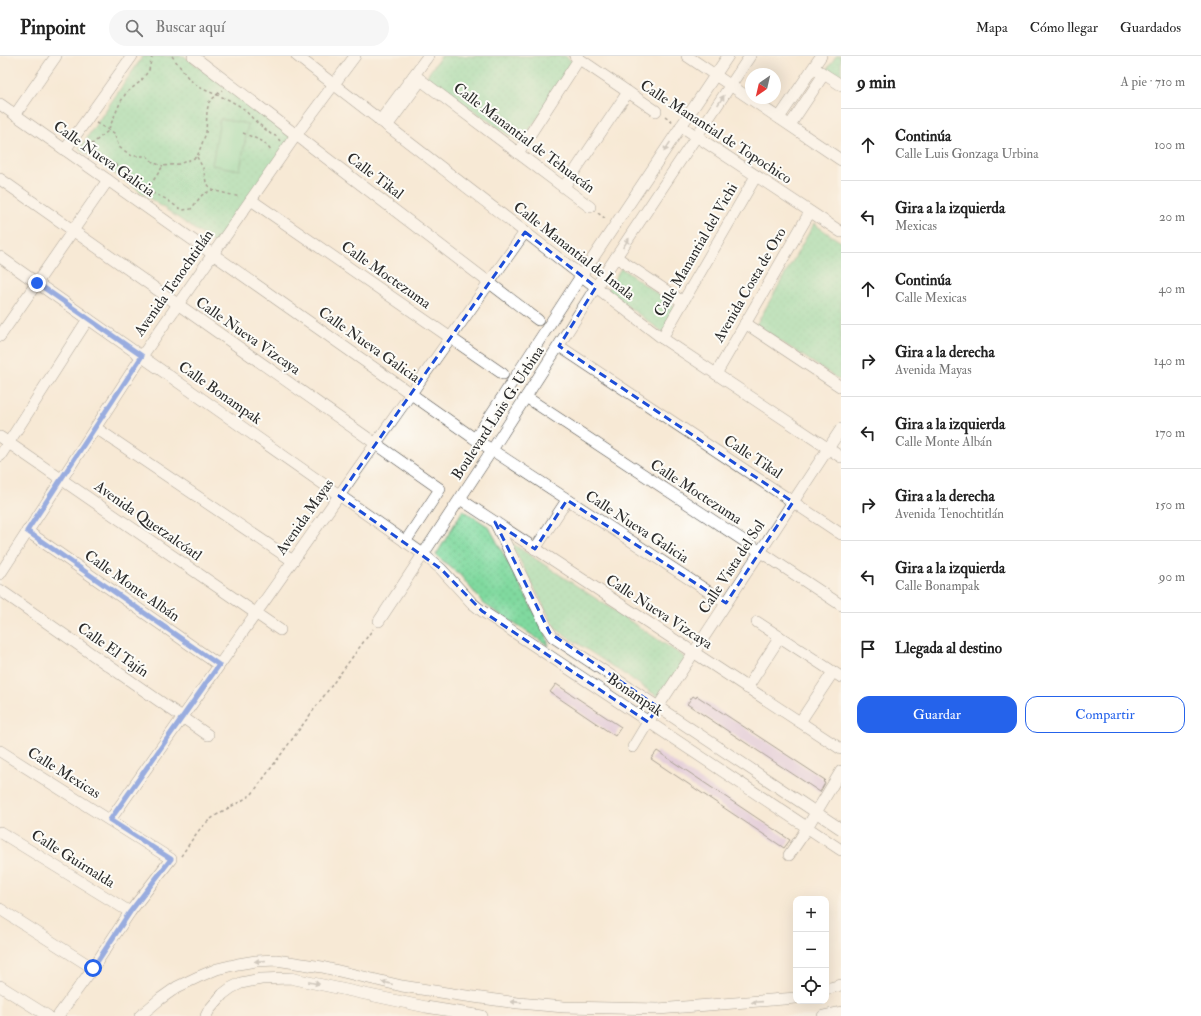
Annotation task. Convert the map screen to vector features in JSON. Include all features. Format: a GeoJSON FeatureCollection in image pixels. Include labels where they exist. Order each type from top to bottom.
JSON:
{"type":"FeatureCollection","features":[{"type":"Feature","properties":{"kind":"street"},"geometry":{"type":"LineString","coordinates":[[15,115],[56,56]]}},
{"type":"Feature","properties":{"kind":"street"},"geometry":{"type":"LineString","coordinates":[[65,150],[132,56]]}},
{"type":"Feature","properties":{"kind":"street","name":"Calle Tikal"},"geometry":{"type":"LineString","coordinates":[[193,56],[538,320]]}},
{"type":"Feature","properties":{"kind":"street","name":"Calle Manantial de Imala"},"geometry":{"type":"LineString","coordinates":[[297,56],[662,338],[841,457]]}},
{"type":"Feature","properties":{"kind":"street","name":"Avenida Tenochtitlán"},"geometry":{"type":"LineString","coordinates":[[0,574],[142,356],[296,135],[355,56]]}},
{"type":"Feature","properties":{"kind":"street"},"geometry":{"type":"LineString","coordinates":[[384,123],[418,78],[428,56]]}},
{"type":"Feature","properties":{"kind":"street"},"geometry":{"type":"LineString","coordinates":[[687,56],[841,160]]}},
{"type":"Feature","properties":{"kind":"street","name":"Boulevard Luis G. Urbina"},"geometry":{"type":"LineString","coordinates":[[475,439],[614,226],[728,56]]}},
{"type":"Feature","properties":{"kind":"street","name":"Boulevard Luis G. Urbina"},"geometry":{"type":"LineString","coordinates":[[379,621],[492,450],[596,287],[750,56]]}},
{"type":"Feature","properties":{"kind":"street"},"geometry":{"type":"LineString","coordinates":[[780,118],[821,56]]}},
{"type":"Feature","properties":{"kind":"street"},"geometry":{"type":"LineString","coordinates":[[518,153],[577,58]]}},
{"type":"Feature","properties":{"kind":"street","name":"Calle Manantial de Topochico"},"geometry":{"type":"LineString","coordinates":[[577,58],[656,111]]}},
{"type":"Feature","properties":{"kind":"street"},"geometry":{"type":"LineString","coordinates":[[814,67],[841,85]]}},
{"type":"Feature","properties":{"kind":"street"},"geometry":{"type":"LineString","coordinates":[[790,126],[824,74]]}},
{"type":"Feature","properties":{"kind":"street","name":"Calle Manantial de Tehuacán"},"geometry":{"type":"LineString","coordinates":[[418,78],[590,207]]}},
{"type":"Feature","properties":{"kind":"street"},"geometry":{"type":"LineString","coordinates":[[564,187],[628,92]]}},
{"type":"Feature","properties":{"kind":"street","name":"Calle Nueva Galicia"},"geometry":{"type":"LineString","coordinates":[[0,104],[475,439],[726,603]]}},
{"type":"Feature","properties":{"kind":"street","name":"Calle Manantial de Topochico"},"geometry":{"type":"LineString","coordinates":[[681,126],[841,232]]}},
{"type":"Feature","properties":{"kind":"street","name":"Calle Manantial del Vichi"},"geometry":{"type":"LineString","coordinates":[[662,338],[756,176]]}},
{"type":"Feature","properties":{"kind":"street","name":"Calle Nueva Vizcaya"},"geometry":{"type":"LineString","coordinates":[[0,179],[440,489]]}},
{"type":"Feature","properties":{"kind":"street"},"geometry":{"type":"LineString","coordinates":[[0,335],[108,180]]}},
{"type":"Feature","properties":{"kind":"street","name":"Calle Moctezuma"},"geometry":{"type":"LineString","coordinates":[[251,200],[503,374]]}},
{"type":"Feature","properties":{"kind":"street","name":"Avenida Costa de Oro"},"geometry":{"type":"LineString","coordinates":[[716,374],[810,212]]}},
{"type":"Feature","properties":{"kind":"street","name":"Avenida Mayas"},"geometry":{"type":"LineString","coordinates":[[110,820],[525,232]]}},
{"type":"Feature","properties":{"kind":"street","name":"Calle Bonampak"},"geometry":{"type":"LineString","coordinates":[[0,257],[423,554]]}},
{"type":"Feature","properties":{"kind":"street"},"geometry":{"type":"LineString","coordinates":[[616,257],[683,302]]}},
{"type":"Feature","properties":{"kind":"street"},"geometry":{"type":"LineString","coordinates":[[0,456],[4,440],[88,319]]}},
{"type":"Feature","properties":{"kind":"street"},"geometry":{"type":"LineString","coordinates":[[745,323],[841,387]]}},
{"type":"Feature","properties":{"kind":"street","name":"Calle Tikal"},"geometry":{"type":"LineString","coordinates":[[559,346],[841,534]]}},
{"type":"Feature","properties":{"kind":"street","name":"Calle Moctezuma"},"geometry":{"type":"LineString","coordinates":[[526,397],[841,605]]}},
{"type":"Feature","properties":{"kind":"street"},"geometry":{"type":"LineString","coordinates":[[96,428],[293,561]]}},
{"type":"Feature","properties":{"kind":"street","name":"Calle Vista del Sol"},"geometry":{"type":"LineString","coordinates":[[633,747],[841,429]]}},
{"type":"Feature","properties":{"kind":"street","name":"Avenida Quetzalcóatl"},"geometry":{"type":"LineString","coordinates":[[4,440],[280,630]]}},
{"type":"Feature","properties":{"kind":"street","name":"Boulevard Luis G. Urbina"},"geometry":{"type":"LineString","coordinates":[[405,542],[440,489]]}},
{"type":"Feature","properties":{"kind":"street","name":"Calle Nueva Vizcaya"},"geometry":{"type":"LineString","coordinates":[[460,499],[841,749]]}},
{"type":"Feature","properties":{"kind":"street"},"geometry":{"type":"LineString","coordinates":[[535,549],[568,500]]}},
{"type":"Feature","properties":{"kind":"street","name":"Bonampak"},"geometry":{"type":"LineString","coordinates":[[495,522],[547,628],[553,637],[841,829]]}},
{"type":"Feature","properties":{"kind":"street","name":"Calle Monte Albán"},"geometry":{"type":"LineString","coordinates":[[27,531],[219,665]]}},
{"type":"Feature","properties":{"kind":"street","name":"Bonampak"},"geometry":{"type":"LineString","coordinates":[[423,554],[441,569],[472,603],[482,611],[841,850]]}},
{"type":"Feature","properties":{"kind":"street","name":"Calle El Tajín"},"geometry":{"type":"LineString","coordinates":[[0,590],[208,735]]}},
{"type":"Feature","properties":{"kind":"street"},"geometry":{"type":"LineString","coordinates":[[757,622],[837,674],[800,722]]}},
{"type":"Feature","properties":{"kind":"street"},"geometry":{"type":"LineString","coordinates":[[747,688],[780,637]]}},
{"type":"Feature","properties":{"kind":"street","name":"Calle Mexicas"},"geometry":{"type":"LineString","coordinates":[[0,751],[171,859]]}},
{"type":"Feature","properties":{"kind":"street"},"geometry":{"type":"LineString","coordinates":[[789,855],[841,771]]}},
{"type":"Feature","properties":{"kind":"street","name":"Calle Guirnalda"},"geometry":{"type":"LineString","coordinates":[[0,832],[130,912]]}},
{"type":"Feature","properties":{"kind":"street"},"geometry":{"type":"LineString","coordinates":[[58,1016],[93,968],[130,912],[171,859]]}},
{"type":"Feature","properties":{"kind":"street"},"geometry":{"type":"LineString","coordinates":[[0,909],[93,968]]}},
{"type":"Feature","properties":{"kind":"street"},"geometry":{"type":"LineString","coordinates":[[140,1016],[177,987],[217,969],[238,964],[276,960],[322,967],[402,986],[518,1003],[564,1007],[658,1009],[793,998]]}},
{"type":"Feature","properties":{"kind":"street"},"geometry":{"type":"LineString","coordinates":[[206,1016],[209,1010],[223,994],[240,983],[261,979],[290,978],[426,1007],[482,1016]]}},
{"type":"Feature","properties":{"kind":"street"},"geometry":{"type":"LineString","coordinates":[[829,988],[841,985]]}},
{"type":"Feature","properties":{"kind":"street"},"geometry":{"type":"LineString","coordinates":[[0,986],[48,1016]]}},
{"type":"Feature","properties":{"kind":"street"},"geometry":{"type":"LineString","coordinates":[[829,993],[841,991]]}},
{"type":"Feature","properties":{"kind":"street"},"geometry":{"type":"LineString","coordinates":[[823,1016],[841,1012]]}},
{"type":"Feature","properties":{"kind":"path"},"geometry":{"type":"LineString","coordinates":[[152,56],[149,70],[142,81],[126,93],[109,129],[103,136],[91,145],[92,151],[96,156],[113,163],[120,168],[133,182],[166,199],[183,210],[191,208],[202,195],[212,190],[251,200]]}},
{"type":"Feature","properties":{"kind":"path"},"geometry":{"type":"LineString","coordinates":[[172,56],[189,79],[200,88],[227,99],[244,109],[266,130],[272,135],[276,136],[280,142]]}},
{"type":"Feature","properties":{"kind":"path"},"geometry":{"type":"LineString","coordinates":[[88,118],[114,133],[119,147],[132,156],[147,156],[154,163],[163,166],[179,164],[197,157],[206,133],[209,102],[228,83]]}},
{"type":"Feature","properties":{"kind":"path","name":"Calle Manantial de Topochico"},"geometry":{"type":"LineString","coordinates":[[656,111],[681,126]]}},
{"type":"Feature","properties":{"kind":"path"},"geometry":{"type":"LineString","coordinates":[[243,133],[264,142],[273,153],[276,165]]}},
{"type":"Feature","properties":{"kind":"path"},"geometry":{"type":"LineString","coordinates":[[197,157],[203,168],[206,182],[212,190]]}},
{"type":"Feature","properties":{"kind":"path"},"geometry":{"type":"LineString","coordinates":[[146,190],[163,166]]}},
{"type":"Feature","properties":{"kind":"path","name":"Calle Manantial de Tehuacán"},"geometry":{"type":"LineString","coordinates":[[590,207],[614,226]]}},
{"type":"Feature","properties":{"kind":"path"},"geometry":{"type":"LineString","coordinates":[[171,859],[176,861],[179,860],[206,822],[252,794],[379,621]]}},
{"type":"Feature","properties":{"kind":"highlighted area"},"geometry":{"type":"Polygon","coordinates":[[[525,232],[596,287],[559,346],[793,502],[726,603],[567,500],[535,549],[495,522],[550,633],[658,707],[648,722],[482,611],[441,569],[339,496],[525,232]]]}},
{"type":"Feature","properties":{"kind":"green space"},"geometry":{"type":"Polygon","coordinates":[[[143,56],[184,56],[292,137],[217,245],[79,149],[143,56]]]}},
{"type":"Feature","properties":{"kind":"green space"},"geometry":{"type":"Polygon","coordinates":[[[441,56],[565,56],[576,64],[520,143],[426,77],[441,56]]]}},
{"type":"Feature","properties":{"kind":"green space"},"geometry":{"type":"Polygon","coordinates":[[[836,56],[841,56],[841,79],[827,70],[836,56]]]}},
{"type":"Feature","properties":{"kind":"green space"},"geometry":{"type":"Polygon","coordinates":[[[220,119],[248,124],[240,170],[212,165],[220,119]]]}},
{"type":"Feature","properties":{"kind":"green space"},"geometry":{"type":"Polygon","coordinates":[[[814,224],[841,242],[841,381],[756,325],[814,224]]]}},
{"type":"Feature","properties":{"kind":"green space"},"geometry":{"type":"Polygon","coordinates":[[[621,268],[678,308],[664,333],[607,291],[621,268]]]}},
{"type":"Feature","properties":{"kind":"green space"},"geometry":{"type":"Polygon","coordinates":[[[463,510],[489,527],[546,634],[549,646],[484,604],[460,575],[436,555],[463,510]]]}},
{"type":"Feature","properties":{"kind":"green space"},"geometry":{"type":"Polygon","coordinates":[[[510,542],[686,658],[660,698],[556,629],[510,542]]]}},
{"type":"Feature","properties":{"kind":"building"},"geometry":{"type":"Polygon","coordinates":[[[556,684],[621,727],[615,736],[550,692],[556,684]]]}},
{"type":"Feature","properties":{"kind":"building"},"geometry":{"type":"Polygon","coordinates":[[[693,696],[696,698],[697,696],[825,780],[820,792],[687,704],[693,696]]]}},
{"type":"Feature","properties":{"kind":"building"},"geometry":{"type":"Polygon","coordinates":[[[657,751],[790,840],[784,848],[651,759],[657,751]]]}},
{"type":"Feature","properties":{"kind":"route"},"geometry":{"type":"LineString","coordinates":[[37,283],[142,356],[27,531],[219,665],[110,820],[171,859],[130,912],[93,968]]}}]}
